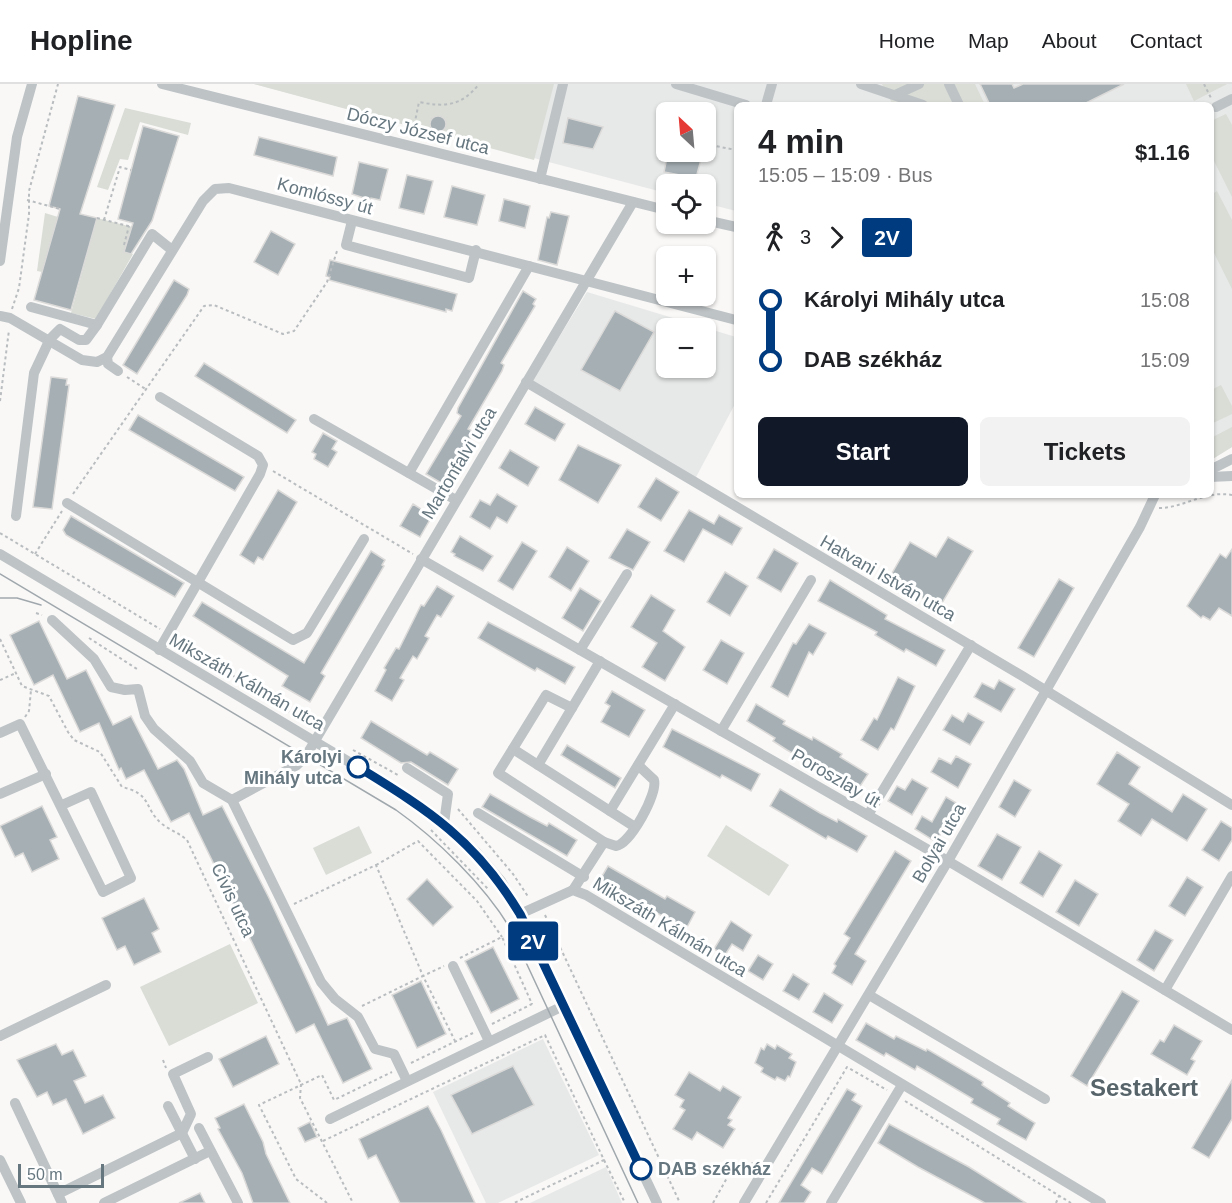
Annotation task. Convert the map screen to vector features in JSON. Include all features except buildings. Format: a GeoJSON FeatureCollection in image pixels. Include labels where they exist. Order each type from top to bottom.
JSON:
{"type":"FeatureCollection","features":[{"type":"Feature","properties":{"kind":"street"},"geometry":{"type":"LineString","coordinates":[[0,261],[17,137],[32,84]]}},
{"type":"Feature","properties":{"kind":"street","name":"Dóczy József utca"},"geometry":{"type":"LineString","coordinates":[[162,84],[656,208]]}},
{"type":"Feature","properties":{"kind":"street"},"geometry":{"type":"LineString","coordinates":[[540,179],[563,84]]}},
{"type":"Feature","properties":{"kind":"street"},"geometry":{"type":"LineString","coordinates":[[676,84],[737,102]]}},
{"type":"Feature","properties":{"kind":"street"},"geometry":{"type":"LineString","coordinates":[[767,102],[772,84]]}},
{"type":"Feature","properties":{"kind":"street"},"geometry":{"type":"LineString","coordinates":[[861,84],[915,102]]}},
{"type":"Feature","properties":{"kind":"street"},"geometry":{"type":"LineString","coordinates":[[895,95],[919,84]]}},
{"type":"Feature","properties":{"kind":"street"},"geometry":{"type":"LineString","coordinates":[[949,84],[958,102]]}},
{"type":"Feature","properties":{"kind":"street"},"geometry":{"type":"LineString","coordinates":[[1216,107],[1232,99]]}},
{"type":"Feature","properties":{"kind":"street","name":"Komlóssy út"},"geometry":{"type":"LineString","coordinates":[[107,357],[203,201],[215,189],[230,188],[352,221],[476,250],[734,319]]}},
{"type":"Feature","properties":{"kind":"street","name":"Martonfalvi utca"},"geometry":{"type":"LineString","coordinates":[[232,800],[297,765],[306,756],[633,202]]}},
{"type":"Feature","properties":{"kind":"street"},"geometry":{"type":"LineString","coordinates":[[352,221],[346,245],[469,279],[476,250]]}},
{"type":"Feature","properties":{"kind":"street"},"geometry":{"type":"LineString","coordinates":[[716,223],[734,227]]}},
{"type":"Feature","properties":{"kind":"street"},"geometry":{"type":"LineString","coordinates":[[15,516],[34,373],[50,339],[60,329],[79,340],[86,339],[97,325],[152,234],[172,250]]}},
{"type":"Feature","properties":{"kind":"street"},"geometry":{"type":"LineString","coordinates":[[409,473],[529,266]]}},
{"type":"Feature","properties":{"kind":"street"},"geometry":{"type":"LineString","coordinates":[[31,307],[97,325]]}},
{"type":"Feature","properties":{"kind":"street"},"geometry":{"type":"LineString","coordinates":[[5,317],[50,339],[82,360],[97,362],[107,357],[108,364],[118,371]]}},
{"type":"Feature","properties":{"kind":"street","name":"Hatvani István utca"},"geometry":{"type":"LineString","coordinates":[[526,382],[971,645],[1232,805]]}},
{"type":"Feature","properties":{"kind":"street"},"geometry":{"type":"LineString","coordinates":[[159,650],[260,474],[262,465],[258,456],[160,397]]}},
{"type":"Feature","properties":{"kind":"street"},"geometry":{"type":"LineString","coordinates":[[314,419],[456,500]]}},
{"type":"Feature","properties":{"kind":"street"},"geometry":{"type":"LineString","coordinates":[[1214,468],[1232,459]]}},
{"type":"Feature","properties":{"kind":"street"},"geometry":{"type":"LineString","coordinates":[[1214,477],[1232,476]]}},
{"type":"Feature","properties":{"kind":"street","name":"Bolyai utca"},"geometry":{"type":"LineString","coordinates":[[744,1203],[948,861],[1140,527],[1154,498]]}},
{"type":"Feature","properties":{"kind":"street"},"geometry":{"type":"LineString","coordinates":[[67,503],[293,640],[307,633],[364,538]]}},
{"type":"Feature","properties":{"kind":"street","name":"Mikszáth Kálmán utca"},"geometry":{"type":"LineString","coordinates":[[0,555],[413,800],[444,823],[476,852],[501,881],[520,914],[573,890],[586,895],[1101,1203]]}},
{"type":"Feature","properties":{"kind":"street","name":"Poroszlay út"},"geometry":{"type":"LineString","coordinates":[[421,559],[948,861],[1232,1030]]}},
{"type":"Feature","properties":{"kind":"street"},"geometry":{"type":"LineString","coordinates":[[580,650],[627,574]]}},
{"type":"Feature","properties":{"kind":"street"},"geometry":{"type":"LineString","coordinates":[[721,730],[811,580]]}},
{"type":"Feature","properties":{"kind":"street"},"geometry":{"type":"LineString","coordinates":[[52,620],[94,659],[111,687],[125,690],[138,689],[145,716],[154,729],[190,761],[203,783],[232,800],[321,982],[335,999],[358,1017],[375,1048],[394,1054],[407,1081]]}},
{"type":"Feature","properties":{"kind":"street"},"geometry":{"type":"LineString","coordinates":[[868,815],[971,645]]}},
{"type":"Feature","properties":{"kind":"street"},"geometry":{"type":"LineString","coordinates":[[538,765],[600,661]]}},
{"type":"Feature","properties":{"kind":"street"},"geometry":{"type":"LineString","coordinates":[[572,708],[546,695],[498,773],[611,846],[627,842],[655,792],[656,785],[651,775],[639,766]]}},
{"type":"Feature","properties":{"kind":"street"},"geometry":{"type":"LineString","coordinates":[[610,811],[675,704]]}},
{"type":"Feature","properties":{"kind":"street"},"geometry":{"type":"LineString","coordinates":[[0,733],[20,724],[103,892],[131,878],[91,792],[62,805]]}},
{"type":"Feature","properties":{"kind":"street"},"geometry":{"type":"LineString","coordinates":[[513,749],[635,827]]}},
{"type":"Feature","properties":{"kind":"street"},"geometry":{"type":"LineString","coordinates":[[0,794],[46,774]]}},
{"type":"Feature","properties":{"kind":"street"},"geometry":{"type":"LineString","coordinates":[[407,774],[448,794],[444,823]]}},
{"type":"Feature","properties":{"kind":"street"},"geometry":{"type":"LineString","coordinates":[[478,813],[584,877]]}},
{"type":"Feature","properties":{"kind":"street"},"geometry":{"type":"LineString","coordinates":[[573,890],[584,877],[604,842]]}},
{"type":"Feature","properties":{"kind":"street"},"geometry":{"type":"LineString","coordinates":[[1165,990],[1232,876]]}},
{"type":"Feature","properties":{"kind":"street"},"geometry":{"type":"LineString","coordinates":[[520,914],[657,1203]]}},
{"type":"Feature","properties":{"kind":"street"},"geometry":{"type":"LineString","coordinates":[[453,966],[489,1041]]}},
{"type":"Feature","properties":{"kind":"street"},"geometry":{"type":"LineString","coordinates":[[0,1036],[106,986]]}},
{"type":"Feature","properties":{"kind":"street"},"geometry":{"type":"LineString","coordinates":[[869,994],[1045,1099]]}},
{"type":"Feature","properties":{"kind":"street"},"geometry":{"type":"LineString","coordinates":[[330,1119],[563,1006]]}},
{"type":"Feature","properties":{"kind":"street"},"geometry":{"type":"LineString","coordinates":[[15,1103],[60,1199],[182,1133],[191,1114],[172,1074],[208,1057]]}},
{"type":"Feature","properties":{"kind":"street"},"geometry":{"type":"LineString","coordinates":[[831,1203],[902,1085]]}},
{"type":"Feature","properties":{"kind":"street"},"geometry":{"type":"LineString","coordinates":[[168,1106],[195,1159]]}},
{"type":"Feature","properties":{"kind":"street"},"geometry":{"type":"LineString","coordinates":[[199,1128],[238,1203]]}},
{"type":"Feature","properties":{"kind":"street"},"geometry":{"type":"LineString","coordinates":[[104,1203],[210,1151]]}},
{"type":"Feature","properties":{"kind":"street"},"geometry":{"type":"LineString","coordinates":[[0,1160],[21,1203]]}},
{"type":"Feature","properties":{"kind":"path"},"geometry":{"type":"LineString","coordinates":[[0,401],[5,317],[19,288],[29,214],[27,200],[58,84]]}},
{"type":"Feature","properties":{"kind":"path"},"geometry":{"type":"LineString","coordinates":[[410,146],[419,102],[443,107],[462,98],[479,84]]}},
{"type":"Feature","properties":{"kind":"path"},"geometry":{"type":"LineString","coordinates":[[1204,84],[1213,102]]}},
{"type":"Feature","properties":{"kind":"path"},"geometry":{"type":"LineString","coordinates":[[1214,103],[1216,107]]}},
{"type":"Feature","properties":{"kind":"path"},"geometry":{"type":"LineString","coordinates":[[716,146],[734,150]]}},
{"type":"Feature","properties":{"kind":"path"},"geometry":{"type":"LineString","coordinates":[[104,220],[120,167],[131,170]]}},
{"type":"Feature","properties":{"kind":"path"},"geometry":{"type":"LineString","coordinates":[[27,200],[60,209]]}},
{"type":"Feature","properties":{"kind":"path"},"geometry":{"type":"LineString","coordinates":[[97,218],[131,226],[124,245]]}},
{"type":"Feature","properties":{"kind":"path"},"geometry":{"type":"LineString","coordinates":[[34,554],[204,306],[214,305],[283,334],[294,331],[327,282],[338,248],[346,245]]}},
{"type":"Feature","properties":{"kind":"path"},"geometry":{"type":"LineString","coordinates":[[118,371],[146,389]]}},
{"type":"Feature","properties":{"kind":"path"},"geometry":{"type":"LineString","coordinates":[[262,465],[421,559]]}},
{"type":"Feature","properties":{"kind":"path"},"geometry":{"type":"LineString","coordinates":[[1214,495],[1232,495]]}},
{"type":"Feature","properties":{"kind":"path"},"geometry":{"type":"LineString","coordinates":[[1160,508],[1195,498]]}},
{"type":"Feature","properties":{"kind":"path"},"geometry":{"type":"LineString","coordinates":[[0,533],[168,634],[288,712]]}},
{"type":"Feature","properties":{"kind":"path"},"geometry":{"type":"LineString","coordinates":[[84,635],[138,669]]}},
{"type":"Feature","properties":{"kind":"path","name":"Cívis utca"},"geometry":{"type":"LineString","coordinates":[[0,639],[22,687],[49,696],[74,740],[93,746],[100,752],[122,787],[137,790],[146,797],[161,823],[186,840],[301,1084],[300,1098],[353,1203]]}},
{"type":"Feature","properties":{"kind":"path"},"geometry":{"type":"LineString","coordinates":[[0,680],[16,673]]}},
{"type":"Feature","properties":{"kind":"path"},"geometry":{"type":"LineString","coordinates":[[20,724],[29,711],[31,690]]}},
{"type":"Feature","properties":{"kind":"path"},"geometry":{"type":"LineString","coordinates":[[347,747],[407,774]]}},
{"type":"Feature","properties":{"kind":"path"},"geometry":{"type":"LineString","coordinates":[[447,801],[460,811],[529,898],[539,906],[680,1203]]}},
{"type":"Feature","properties":{"kind":"path"},"geometry":{"type":"LineString","coordinates":[[431,830],[489,890]]}},
{"type":"Feature","properties":{"kind":"path"},"geometry":{"type":"LineString","coordinates":[[285,908],[376,865],[418,841],[484,909],[502,937],[545,1035],[625,1203]]}},
{"type":"Feature","properties":{"kind":"path"},"geometry":{"type":"LineString","coordinates":[[376,865],[423,976],[455,1041]]}},
{"type":"Feature","properties":{"kind":"path"},"geometry":{"type":"LineString","coordinates":[[371,1001],[502,937]]}},
{"type":"Feature","properties":{"kind":"path"},"geometry":{"type":"LineString","coordinates":[[327,1203],[296,1179],[259,1105],[322,1075],[334,1100],[532,1004]]}},
{"type":"Feature","properties":{"kind":"path"},"geometry":{"type":"LineString","coordinates":[[323,1141],[545,1035]]}},
{"type":"Feature","properties":{"kind":"path"},"geometry":{"type":"LineString","coordinates":[[766,1203],[847,1067],[1071,1203]]}},
{"type":"Feature","properties":{"kind":"path"},"geometry":{"type":"LineString","coordinates":[[514,1203],[604,1160]]}},
{"type":"Feature","properties":{"kind":"path"},"geometry":{"type":"LineString","coordinates":[[713,1203],[733,1167],[770,1160]]}},
{"type":"Feature","properties":{"kind":"path"},"geometry":{"type":"LineString","coordinates":[[1056,1203],[1059,1196]]}},
{"type":"Feature","properties":{"kind":"shaded area"},"geometry":{"type":"Polygon","coordinates":[[[254,84],[1232,84],[1232,447],[1214,458],[1214,102],[734,102],[734,210],[716,206],[716,174],[656,174],[656,190],[254,84]]]}},
{"type":"Feature","properties":{"kind":"shaded area"},"geometry":{"type":"Polygon","coordinates":[[[254,84],[554,84],[534,160],[254,84]]]}},
{"type":"Feature","properties":{"kind":"shaded area"},"geometry":{"type":"Polygon","coordinates":[[[882,84],[975,84],[984,102],[891,102],[882,84]]]}},
{"type":"Feature","properties":{"kind":"shaded area"},"geometry":{"type":"Polygon","coordinates":[[[1186,84],[1227,84],[1194,101],[1186,84]]]}},
{"type":"Feature","properties":{"kind":"shaded area"},"geometry":{"type":"Polygon","coordinates":[[[125,108],[191,123],[188,135],[140,122],[128,160],[120,159],[108,190],[97,187],[125,108]]]}},
{"type":"Feature","properties":{"kind":"shaded area"},"geometry":{"type":"Polygon","coordinates":[[[1226,114],[1232,125],[1232,197],[1214,161],[1214,120],[1226,114]]]}},
{"type":"Feature","properties":{"kind":"shaded area"},"geometry":{"type":"Polygon","coordinates":[[[1217,191],[1232,220],[1232,289],[1214,253],[1214,193],[1217,191]]]}},
{"type":"Feature","properties":{"kind":"shaded area"},"geometry":{"type":"Polygon","coordinates":[[[45,213],[58,217],[42,272],[37,271],[45,213]]]}},
{"type":"Feature","properties":{"kind":"shaded area"},"geometry":{"type":"Polygon","coordinates":[[[97,218],[132,227],[124,252],[133,254],[96,319],[71,313],[97,218]]]}},
{"type":"Feature","properties":{"kind":"shaded area"},"geometry":{"type":"Polygon","coordinates":[[[587,292],[673,318],[656,318],[656,378],[716,378],[716,331],[734,336],[734,406],[695,479],[532,381],[587,292]]]}},
{"type":"Feature","properties":{"kind":"shaded area"},"geometry":{"type":"Polygon","coordinates":[[[1221,385],[1232,406],[1232,414],[1214,423],[1214,388],[1221,385]]]}},
{"type":"Feature","properties":{"kind":"shaded area"},"geometry":{"type":"Polygon","coordinates":[[[1232,427],[1232,447],[1214,458],[1214,436],[1232,427]]]}},
{"type":"Feature","properties":{"kind":"shaded area"},"geometry":{"type":"Polygon","coordinates":[[[726,825],[789,865],[769,896],[707,856],[726,825]]]}},
{"type":"Feature","properties":{"kind":"shaded area"},"geometry":{"type":"Polygon","coordinates":[[[359,826],[372,853],[326,875],[313,848],[359,826]]]}},
{"type":"Feature","properties":{"kind":"shaded area"},"geometry":{"type":"Polygon","coordinates":[[[230,944],[258,1003],[169,1046],[140,987],[230,944]]]}},
{"type":"Feature","properties":{"kind":"shaded area"},"geometry":{"type":"Polygon","coordinates":[[[543,1039],[599,1155],[498,1203],[486,1203],[433,1092],[543,1039]]]}},
{"type":"Feature","properties":{"kind":"shaded area"},"geometry":{"type":"Polygon","coordinates":[[[606,1167],[622,1203],[530,1203],[606,1167]]]}},
{"type":"Feature","properties":{"kind":"tram line"},"geometry":{"type":"LineString","coordinates":[[0,574],[396,810],[459,864],[487,896],[510,928],[638,1203]]}},
{"type":"Feature","properties":{"kind":"tram line"},"geometry":{"type":"LineString","coordinates":[[0,598],[17,598],[41,605]]}},
{"type":"Feature","properties":{"kind":"bus line","name":"2V"},"geometry":{"type":"LineString","coordinates":[[358,767],[413,800],[444,823],[476,852],[501,881],[520,914],[641,1169]]}},
{"type":"Feature","properties":{"kind":"place","name":"Károlyi Mihály utca"},"geometry":{"type":"Point","coordinates":[358,767]}},
{"type":"Feature","properties":{"kind":"place","name":"DAB székház"},"geometry":{"type":"Point","coordinates":[641,1169]}},
{"type":"Feature","properties":{"kind":"district","name":"Sestakert"},"geometry":{"type":"Point","coordinates":[1144,1087]}}]}
